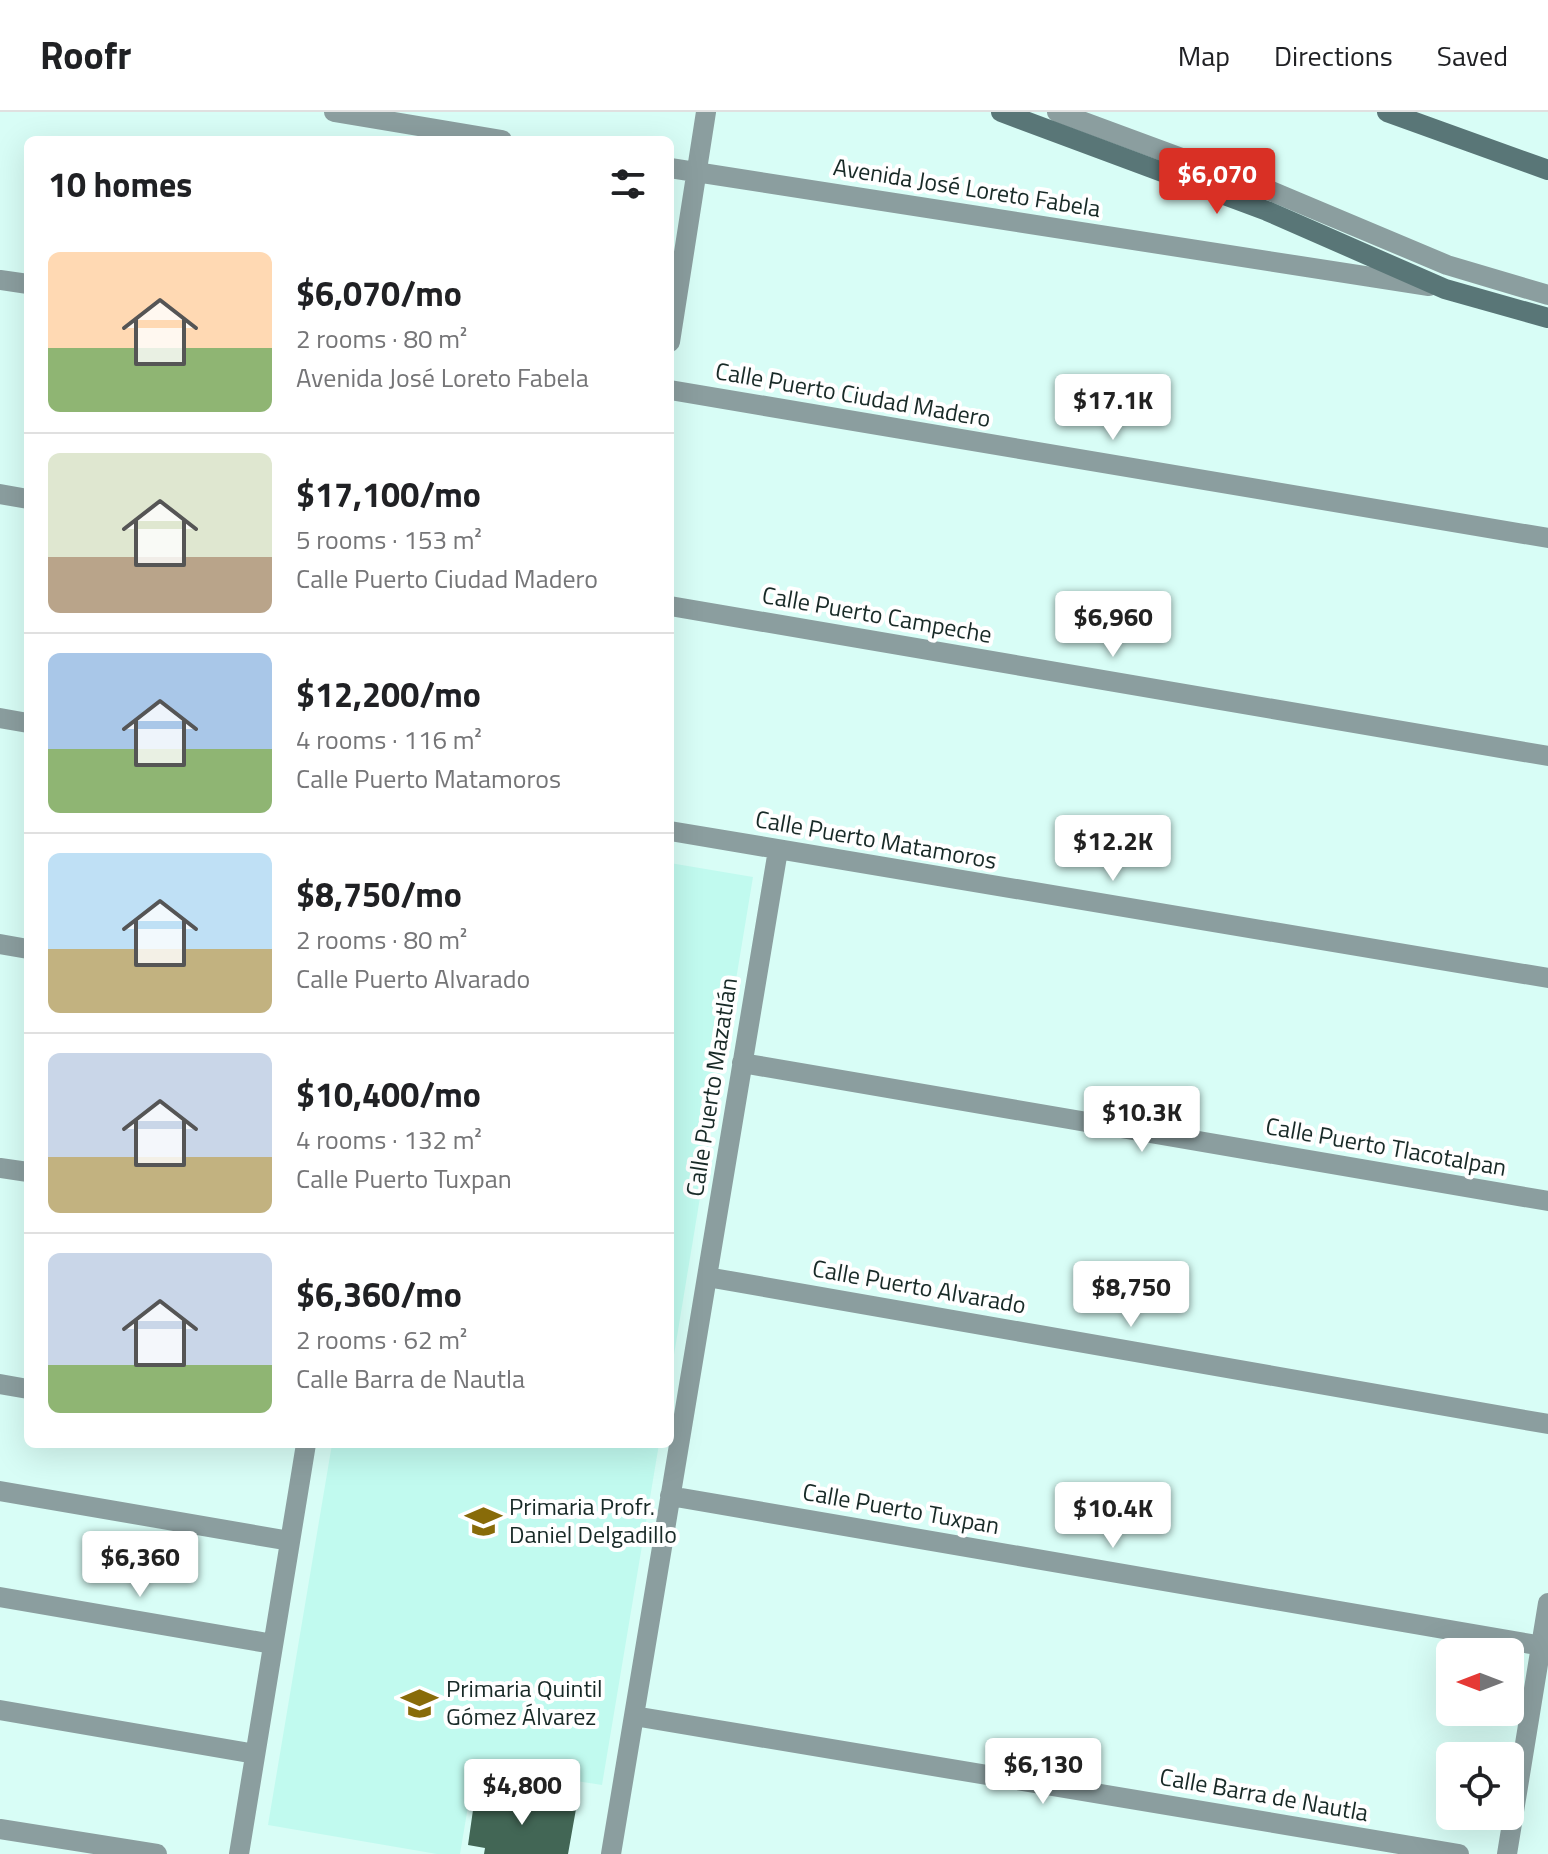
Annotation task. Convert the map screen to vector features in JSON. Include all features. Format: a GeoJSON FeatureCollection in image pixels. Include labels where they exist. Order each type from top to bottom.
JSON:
{"type":"FeatureCollection","features":[{"type":"Feature","properties":{"kind":"street"},"geometry":{"type":"LineString","coordinates":[[334,112],[478,136]]}},
{"type":"Feature","properties":{"kind":"street"},"geometry":{"type":"LineString","coordinates":[[674,317],[706,112]]}},
{"type":"Feature","properties":{"kind":"street","name":"Avenida José Loreto Fabela"},"geometry":{"type":"LineString","coordinates":[[1001,112],[1267,211],[1445,289]]}},
{"type":"Feature","properties":{"kind":"street"},"geometry":{"type":"LineString","coordinates":[[1057,112],[1271,191],[1447,265],[1548,295]]}},
{"type":"Feature","properties":{"kind":"street"},"geometry":{"type":"LineString","coordinates":[[1387,112],[1548,170]]}},
{"type":"Feature","properties":{"kind":"street","name":"Avenida José Loreto Fabela"},"geometry":{"type":"LineString","coordinates":[[674,169],[1445,289],[1548,318]]}},
{"type":"Feature","properties":{"kind":"street"},"geometry":{"type":"LineString","coordinates":[[0,280],[24,283]]}},
{"type":"Feature","properties":{"kind":"street","name":"Calle Puerto Ciudad Madero"},"geometry":{"type":"LineString","coordinates":[[674,391],[1548,538]]}},
{"type":"Feature","properties":{"kind":"street"},"geometry":{"type":"LineString","coordinates":[[0,494],[24,498]]}},
{"type":"Feature","properties":{"kind":"street","name":"Calle Puerto Campeche"},"geometry":{"type":"LineString","coordinates":[[674,607],[1548,756]]}},
{"type":"Feature","properties":{"kind":"street"},"geometry":{"type":"LineString","coordinates":[[0,718],[24,722]]}},
{"type":"Feature","properties":{"kind":"street","name":"Calle Puerto Matamoros"},"geometry":{"type":"LineString","coordinates":[[674,832],[1548,978]]}},
{"type":"Feature","properties":{"kind":"street","name":"Calle Puerto Mazatlán"},"geometry":{"type":"LineString","coordinates":[[611,1854],[778,850]]}},
{"type":"Feature","properties":{"kind":"street"},"geometry":{"type":"LineString","coordinates":[[0,944],[24,948]]}},
{"type":"Feature","properties":{"kind":"street","name":"Calle Puerto Tlacotalpan"},"geometry":{"type":"LineString","coordinates":[[742,1063],[1548,1201]]}},
{"type":"Feature","properties":{"kind":"street"},"geometry":{"type":"LineString","coordinates":[[0,1168],[24,1171]]}},
{"type":"Feature","properties":{"kind":"street","name":"Calle Puerto Alvarado"},"geometry":{"type":"LineString","coordinates":[[707,1277],[1548,1424]]}},
{"type":"Feature","properties":{"kind":"street"},"geometry":{"type":"LineString","coordinates":[[0,1384],[24,1388]]}},
{"type":"Feature","properties":{"kind":"street"},"geometry":{"type":"LineString","coordinates":[[239,1854],[305,1448]]}},
{"type":"Feature","properties":{"kind":"street"},"geometry":{"type":"LineString","coordinates":[[0,1491],[290,1541]]}},
{"type":"Feature","properties":{"kind":"street","name":"Calle Puerto Tuxpan"},"geometry":{"type":"LineString","coordinates":[[670,1496],[1545,1646]]}},
{"type":"Feature","properties":{"kind":"street"},"geometry":{"type":"LineString","coordinates":[[0,1597],[273,1644]]}},
{"type":"Feature","properties":{"kind":"street"},"geometry":{"type":"LineString","coordinates":[[1507,1854],[1545,1646],[1548,1603]]}},
{"type":"Feature","properties":{"kind":"street"},"geometry":{"type":"LineString","coordinates":[[0,1710],[255,1754]]}},
{"type":"Feature","properties":{"kind":"street","name":"Calle Barra de Nautla"},"geometry":{"type":"LineString","coordinates":[[634,1716],[1459,1854]]}},
{"type":"Feature","properties":{"kind":"street"},"geometry":{"type":"LineString","coordinates":[[0,1829],[157,1854]]}},
{"type":"Feature","properties":{"kind":"shaded area"},"geometry":{"type":"Polygon","coordinates":[[[674,864],[753,877],[674,1355],[674,864]]]}},
{"type":"Feature","properties":{"kind":"shaded area"},"geometry":{"type":"Polygon","coordinates":[[[331,1448],[658,1448],[602,1785],[475,1765],[460,1854],[437,1854],[268,1825],[331,1448]]]}},
{"type":"Feature","properties":{"kind":"building"},"geometry":{"type":"Polygon","coordinates":[[[494,1795],[576,1809],[568,1854],[484,1854],[485,1848],[468,1845],[474,1803],[492,1807],[494,1795]]]}},
{"type":"Feature","properties":{"kind":"place","name":"Primaria Profr. Daniel Delgadillo"},"geometry":{"type":"Point","coordinates":[483,1521]}},
{"type":"Feature","properties":{"kind":"place","name":"Primaria Quintil Gómez Álvarez"},"geometry":{"type":"Point","coordinates":[420,1703]}}]}
